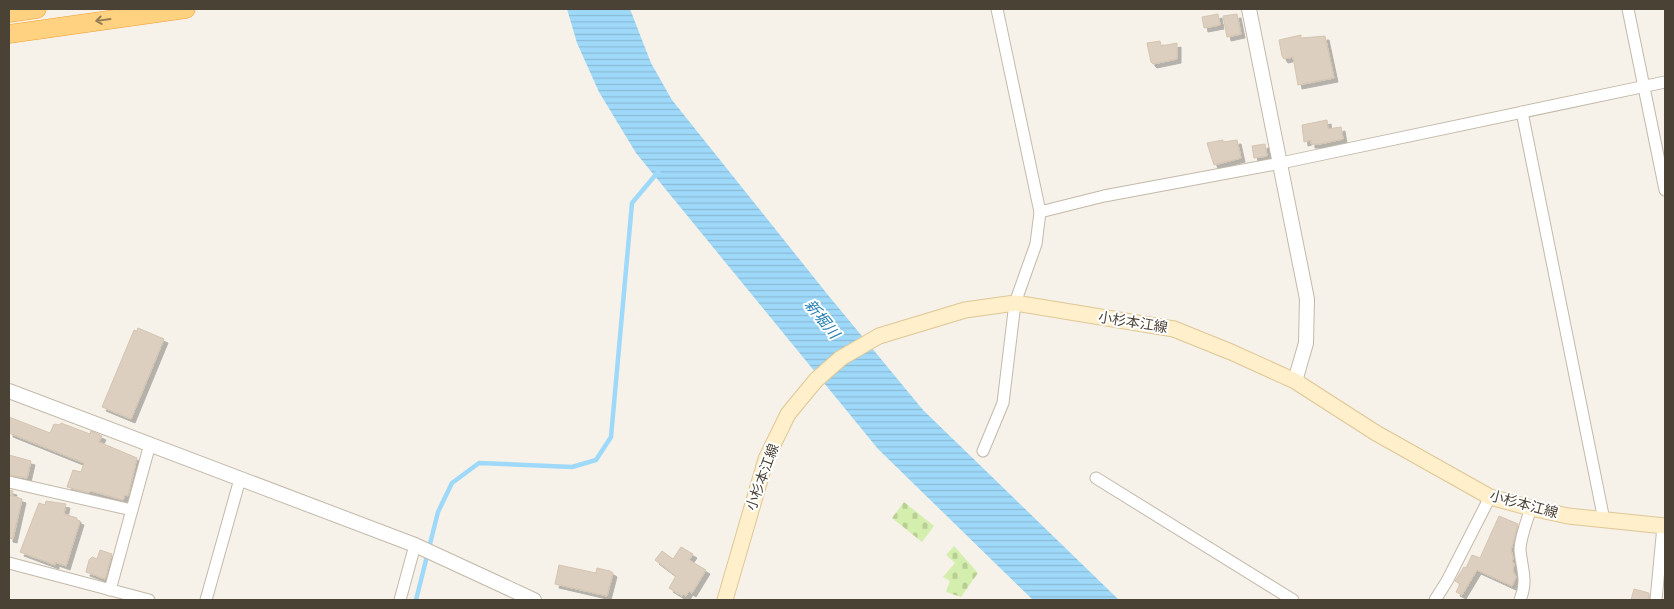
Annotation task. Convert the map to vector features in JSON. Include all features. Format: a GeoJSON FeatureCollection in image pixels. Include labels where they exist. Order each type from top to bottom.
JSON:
{"type":"FeatureCollection","features":[{"type":"Feature","properties":{"kind":"highway"},"geometry":{"type":"LineString","coordinates":[[9,13],[37,9]]}},
{"type":"Feature","properties":{"kind":"highway"},"geometry":{"type":"LineString","coordinates":[[9,34],[186,9]]}},
{"type":"Feature","properties":{"kind":"main road","name":"小杉本江線"},"geometry":{"type":"LineString","coordinates":[[725,600],[766,459],[788,414],[816,380],[841,358],[870,340],[922,321],[965,310],[1015,303],[1174,329],[1295,381],[1376,432],[1490,497],[1531,508],[1604,520],[1664,526]]}},
{"type":"Feature","properties":{"kind":"street"},"geometry":{"type":"LineString","coordinates":[[982,451],[1003,402],[1015,303],[1036,244],[1040,212],[998,9]]}},
{"type":"Feature","properties":{"kind":"street"},"geometry":{"type":"LineString","coordinates":[[1249,9],[1307,299],[1306,343],[1295,381]]}},
{"type":"Feature","properties":{"kind":"street"},"geometry":{"type":"LineString","coordinates":[[1628,9],[1665,190]]}},
{"type":"Feature","properties":{"kind":"street"},"geometry":{"type":"LineString","coordinates":[[1040,212],[1104,196],[1281,163],[1665,82]]}},
{"type":"Feature","properties":{"kind":"street"},"geometry":{"type":"LineString","coordinates":[[1522,112],[1604,520]]}},
{"type":"Feature","properties":{"kind":"street"},"geometry":{"type":"LineString","coordinates":[[9,391],[415,545],[534,600]]}},
{"type":"Feature","properties":{"kind":"street"},"geometry":{"type":"LineString","coordinates":[[110,590],[150,444]]}},
{"type":"Feature","properties":{"kind":"street"},"geometry":{"type":"LineString","coordinates":[[206,600],[240,478]]}},
{"type":"Feature","properties":{"kind":"street"},"geometry":{"type":"LineString","coordinates":[[1096,478],[1293,600]]}},
{"type":"Feature","properties":{"kind":"street"},"geometry":{"type":"LineString","coordinates":[[9,482],[132,510]]}},
{"type":"Feature","properties":{"kind":"street"},"geometry":{"type":"LineString","coordinates":[[1435,600],[1448,582],[1490,497]]}},
{"type":"Feature","properties":{"kind":"street"},"geometry":{"type":"LineString","coordinates":[[1520,600],[1525,588],[1525,574],[1520,549],[1531,508]]}},
{"type":"Feature","properties":{"kind":"street"},"geometry":{"type":"LineString","coordinates":[[1656,600],[1664,526]]}},
{"type":"Feature","properties":{"kind":"street"},"geometry":{"type":"LineString","coordinates":[[400,600],[415,545]]}},
{"type":"Feature","properties":{"kind":"street"},"geometry":{"type":"LineString","coordinates":[[9,563],[149,600]]}},
{"type":"Feature","properties":{"kind":"green space"},"geometry":{"type":"Polygon","coordinates":[[[904,502],[934,526],[922,542],[892,518],[904,502]]]}},
{"type":"Feature","properties":{"kind":"green space"},"geometry":{"type":"Polygon","coordinates":[[[954,546],[978,573],[961,597],[946,592],[950,581],[943,577],[955,563],[946,555],[954,546]]]}},
{"type":"Feature","properties":{"kind":"water","name":"新堀川"},"geometry":{"type":"Polygon","coordinates":[[[567,9],[630,9],[651,63],[672,100],[923,410],[1119,600],[1033,600],[878,449],[636,153],[599,92],[577,43],[567,9]]]}},
{"type":"Feature","properties":{"kind":"building"},"geometry":{"type":"Polygon","coordinates":[[[1218,14],[1220,25],[1204,28],[1202,17],[1218,14]]]}},
{"type":"Feature","properties":{"kind":"building"},"geometry":{"type":"Polygon","coordinates":[[[1237,14],[1241,34],[1227,37],[1223,16],[1237,14]]]}},
{"type":"Feature","properties":{"kind":"building"},"geometry":{"type":"Polygon","coordinates":[[[1301,35],[1301,38],[1325,36],[1334,78],[1298,85],[1293,57],[1284,59],[1279,40],[1301,35]]]}},
{"type":"Feature","properties":{"kind":"building"},"geometry":{"type":"Polygon","coordinates":[[[1160,41],[1161,46],[1177,43],[1177,59],[1153,64],[1151,62],[1147,43],[1160,41]]]}},
{"type":"Feature","properties":{"kind":"building"},"geometry":{"type":"Polygon","coordinates":[[[1327,120],[1328,129],[1341,127],[1343,139],[1320,144],[1311,144],[1311,140],[1304,142],[1302,125],[1327,120]]]}},
{"type":"Feature","properties":{"kind":"building"},"geometry":{"type":"Polygon","coordinates":[[[1223,140],[1223,142],[1237,140],[1241,158],[1214,165],[1207,143],[1223,140]]]}},
{"type":"Feature","properties":{"kind":"building"},"geometry":{"type":"Polygon","coordinates":[[[1265,144],[1267,156],[1254,158],[1252,146],[1265,144]]]}},
{"type":"Feature","properties":{"kind":"building"},"geometry":{"type":"Polygon","coordinates":[[[138,328],[164,339],[131,419],[102,407],[134,330],[137,331],[138,328]]]}},
{"type":"Feature","properties":{"kind":"building"},"geometry":{"type":"Polygon","coordinates":[[[9,417],[50,433],[54,424],[60,425],[61,423],[90,434],[91,431],[102,436],[99,442],[137,458],[128,496],[125,495],[123,500],[91,491],[89,493],[67,487],[73,470],[81,472],[84,463],[9,433],[9,417]]]}},
{"type":"Feature","properties":{"kind":"building"},"geometry":{"type":"Polygon","coordinates":[[[9,455],[31,461],[27,478],[9,475],[9,455]]]}},
{"type":"Feature","properties":{"kind":"building"},"geometry":{"type":"Polygon","coordinates":[[[9,490],[13,491],[12,496],[22,499],[13,539],[9,538],[9,490]]]}},
{"type":"Feature","properties":{"kind":"building"},"geometry":{"type":"Polygon","coordinates":[[[46,501],[66,504],[64,514],[77,518],[80,521],[66,566],[55,562],[55,565],[20,552],[39,503],[45,505],[46,501]]]}},
{"type":"Feature","properties":{"kind":"building"},"geometry":{"type":"Polygon","coordinates":[[[1499,516],[1518,524],[1511,550],[1512,562],[1514,563],[1513,571],[1516,577],[1512,586],[1477,570],[1462,595],[1456,592],[1460,584],[1455,581],[1464,567],[1466,568],[1472,555],[1480,558],[1499,516]]]}},
{"type":"Feature","properties":{"kind":"building"},"geometry":{"type":"Polygon","coordinates":[[[681,547],[693,554],[689,560],[706,570],[692,593],[689,591],[686,596],[683,594],[682,596],[669,588],[676,576],[655,560],[662,551],[673,559],[681,547]]]}},
{"type":"Feature","properties":{"kind":"building"},"geometry":{"type":"Polygon","coordinates":[[[100,550],[112,554],[105,579],[86,572],[89,560],[92,557],[97,559],[100,550]]]}},
{"type":"Feature","properties":{"kind":"building"},"geometry":{"type":"Polygon","coordinates":[[[559,565],[596,573],[597,568],[610,571],[613,573],[607,596],[555,584],[559,565]]]}},
{"type":"Feature","properties":{"kind":"building"},"geometry":{"type":"Polygon","coordinates":[[[1634,589],[1649,593],[1649,600],[1631,600],[1634,589]]]}},
{"type":"Feature","properties":{"kind":"waterway"},"geometry":{"type":"LineString","coordinates":[[416,600],[438,512],[452,483],[479,463],[572,467],[596,460],[611,437],[632,203],[658,172]]}}]}
